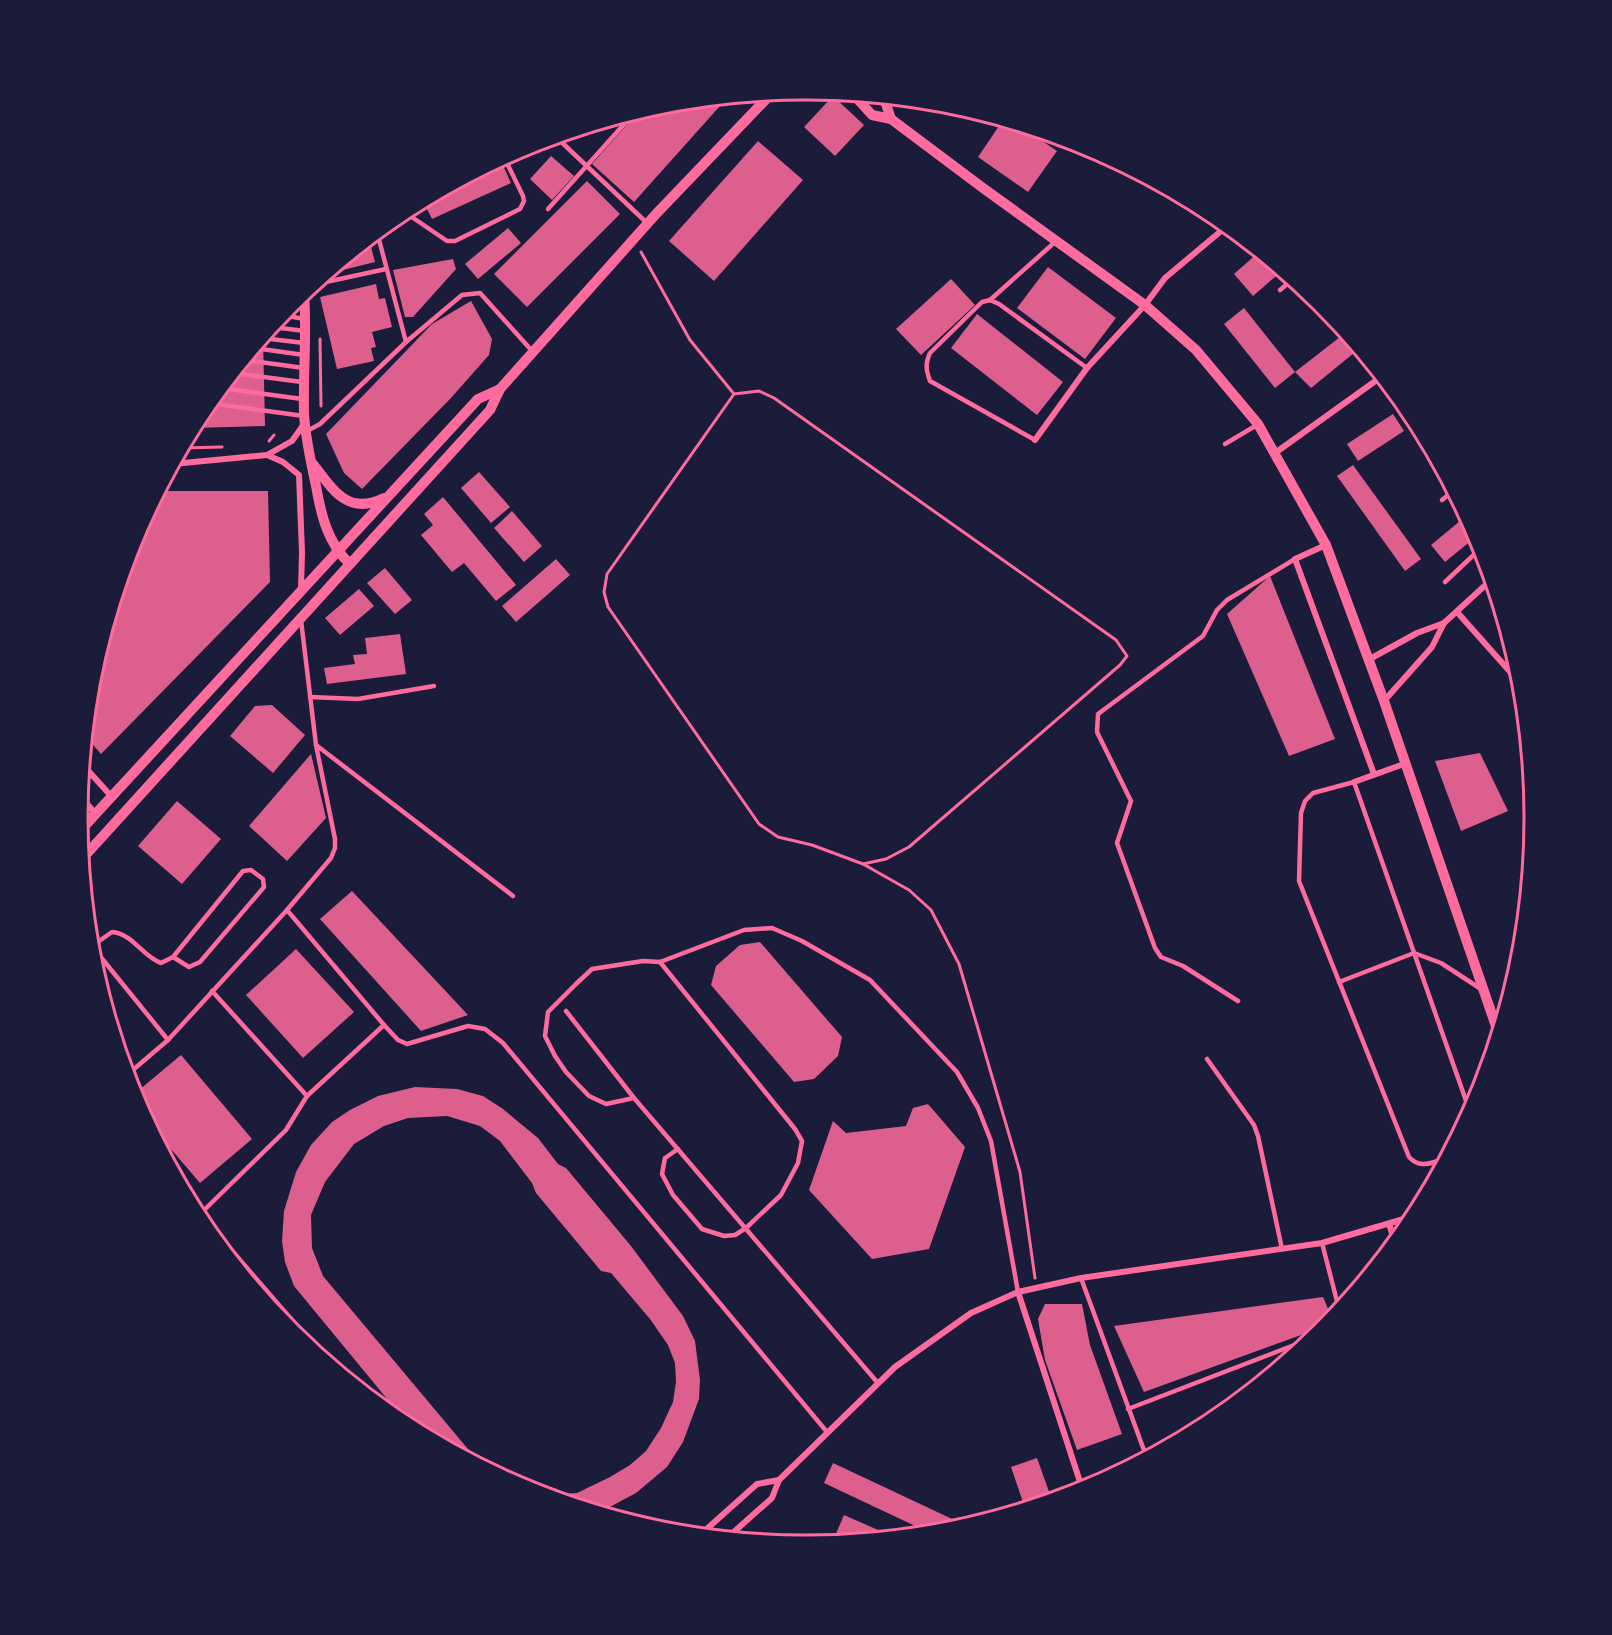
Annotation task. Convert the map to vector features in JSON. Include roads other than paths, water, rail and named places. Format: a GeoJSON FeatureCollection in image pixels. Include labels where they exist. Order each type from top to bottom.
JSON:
{"type":"FeatureCollection","features":[{"type":"Feature","properties":{"kind":"street"},"geometry":{"type":"LineString","coordinates":[[89,851],[490,410],[500,389],[533,351],[634,239],[764,102]]}},
{"type":"Feature","properties":{"kind":"street"},"geometry":{"type":"LineString","coordinates":[[861,103],[872,115],[891,119],[1145,305],[1196,350],[1258,424],[1326,545],[1384,701],[1494,1020]]}},
{"type":"Feature","properties":{"kind":"street"},"geometry":{"type":"LineString","coordinates":[[887,105],[891,119]]}},
{"type":"Feature","properties":{"kind":"street"},"geometry":{"type":"LineString","coordinates":[[1035,440],[1087,368],[1145,305],[1166,278],[1220,232]]}},
{"type":"Feature","properties":{"kind":"street"},"geometry":{"type":"LineString","coordinates":[[304,305],[305,422],[318,502],[326,529],[338,553],[350,564]]}},
{"type":"Feature","properties":{"kind":"street"},"geometry":{"type":"LineString","coordinates":[[1275,453],[1375,381]]}},
{"type":"Feature","properties":{"kind":"street"},"geometry":{"type":"LineString","coordinates":[[88,823],[478,399],[500,389]]}},
{"type":"Feature","properties":{"kind":"street"},"geometry":{"type":"LineString","coordinates":[[183,463],[267,455],[292,441],[305,422]]}},
{"type":"Feature","properties":{"kind":"street"},"geometry":{"type":"LineString","coordinates":[[267,455],[283,462],[299,475],[302,567],[300,593]]}},
{"type":"Feature","properties":{"kind":"street"},"geometry":{"type":"LineString","coordinates":[[311,461],[336,492],[351,502],[368,505],[391,494]]}},
{"type":"Feature","properties":{"kind":"street"},"geometry":{"type":"LineString","coordinates":[[1326,545],[1295,559],[1374,774]]}},
{"type":"Feature","properties":{"kind":"street"},"geometry":{"type":"LineString","coordinates":[[1368,660],[1417,633],[1444,623],[1485,586]]}},
{"type":"Feature","properties":{"kind":"street"},"geometry":{"type":"LineString","coordinates":[[1457,612],[1508,669]]}},
{"type":"Feature","properties":{"kind":"street"},"geometry":{"type":"LineString","coordinates":[[1384,701],[1432,647],[1444,623]]}},
{"type":"Feature","properties":{"kind":"street"},"geometry":{"type":"LineString","coordinates":[[1354,782],[1404,764]]}},
{"type":"Feature","properties":{"kind":"street"},"geometry":{"type":"LineString","coordinates":[[90,773],[112,797]]}},
{"type":"Feature","properties":{"kind":"street"},"geometry":{"type":"LineString","coordinates":[[89,806],[96,814]]}},
{"type":"Feature","properties":{"kind":"street"},"geometry":{"type":"LineString","coordinates":[[735,1531],[772,1498],[779,1480],[877,1382],[972,1313],[1018,1292],[1081,1278],[1322,1244],[1400,1221]]}},
{"type":"Feature","properties":{"kind":"street"},"geometry":{"type":"LineString","coordinates":[[1389,1224],[1392,1232]]}},
{"type":"Feature","properties":{"kind":"street"},"geometry":{"type":"LineString","coordinates":[[1018,1292],[1080,1481]]}},
{"type":"Feature","properties":{"kind":"street"},"geometry":{"type":"LineString","coordinates":[[708,1528],[757,1484],[779,1480]]}},
{"type":"Feature","properties":{"kind":"lane"},"geometry":{"type":"LineString","coordinates":[[548,209],[625,123]]}},
{"type":"Feature","properties":{"kind":"lane"},"geometry":{"type":"LineString","coordinates":[[562,143],[648,224]]}},
{"type":"Feature","properties":{"kind":"lane"},"geometry":{"type":"LineString","coordinates":[[413,218],[447,241],[455,241],[520,209],[524,201],[523,196],[508,165]]}},
{"type":"Feature","properties":{"kind":"lane"},"geometry":{"type":"LineString","coordinates":[[379,241],[406,342]]}},
{"type":"Feature","properties":{"kind":"lane"},"geometry":{"type":"LineString","coordinates":[[1035,440],[930,381],[926,362],[930,353],[982,302],[990,300],[1056,242]]}},
{"type":"Feature","properties":{"kind":"lane"},"geometry":{"type":"LineString","coordinates":[[330,281],[386,269]]}},
{"type":"Feature","properties":{"kind":"lane"},"geometry":{"type":"LineString","coordinates":[[1280,290],[1286,285]]}},
{"type":"Feature","properties":{"kind":"lane"},"geometry":{"type":"LineString","coordinates":[[219,405],[320,424],[406,342],[462,295],[473,292],[480,293],[533,351]]}},
{"type":"Feature","properties":{"kind":"lane"},"geometry":{"type":"LineString","coordinates":[[990,300],[999,304],[1087,368]]}},
{"type":"Feature","properties":{"kind":"lane"},"geometry":{"type":"LineString","coordinates":[[292,317],[305,319]]}},
{"type":"Feature","properties":{"kind":"lane"},"geometry":{"type":"LineString","coordinates":[[282,328],[305,331]]}},
{"type":"Feature","properties":{"kind":"lane"},"geometry":{"type":"LineString","coordinates":[[272,339],[305,343]]}},
{"type":"Feature","properties":{"kind":"lane"},"geometry":{"type":"LineString","coordinates":[[263,349],[304,355]]}},
{"type":"Feature","properties":{"kind":"lane"},"geometry":{"type":"LineString","coordinates":[[253,361],[304,368]]}},
{"type":"Feature","properties":{"kind":"lane"},"geometry":{"type":"LineString","coordinates":[[243,374],[304,383]]}},
{"type":"Feature","properties":{"kind":"lane"},"geometry":{"type":"LineString","coordinates":[[231,389],[304,399]]}},
{"type":"Feature","properties":{"kind":"lane"},"geometry":{"type":"LineString","coordinates":[[1226,444],[1258,424]]}},
{"type":"Feature","properties":{"kind":"lane"},"geometry":{"type":"LineString","coordinates":[[1442,500],[1447,496]]}},
{"type":"Feature","properties":{"kind":"lane"},"geometry":{"type":"LineString","coordinates":[[1445,582],[1473,555]]}},
{"type":"Feature","properties":{"kind":"lane"},"geometry":{"type":"LineString","coordinates":[[1238,1001],[1183,966],[1161,957],[1155,948],[1117,843],[1131,801],[1097,732],[1098,714],[1203,636],[1217,610],[1227,600],[1295,559]]}},
{"type":"Feature","properties":{"kind":"lane"},"geometry":{"type":"LineString","coordinates":[[134,1069],[168,1040],[287,910],[331,858],[335,848],[316,745],[301,620]]}},
{"type":"Feature","properties":{"kind":"lane"},"geometry":{"type":"LineString","coordinates":[[310,697],[358,699],[434,686]]}},
{"type":"Feature","properties":{"kind":"lane"},"geometry":{"type":"LineString","coordinates":[[316,745],[513,896]]}},
{"type":"Feature","properties":{"kind":"lane"},"geometry":{"type":"LineString","coordinates":[[1435,1162],[1422,1165],[1415,1163],[1409,1157],[1299,881],[1301,813],[1305,801],[1313,793],[1354,782],[1466,1100]]}},
{"type":"Feature","properties":{"kind":"lane"},"geometry":{"type":"LineString","coordinates":[[99,940],[112,932],[120,932],[154,960],[161,963],[173,957],[243,871],[251,870],[263,879],[264,886],[200,962],[189,967],[173,957]]}},
{"type":"Feature","properties":{"kind":"lane"},"geometry":{"type":"LineString","coordinates":[[287,910],[398,1040],[407,1044],[468,1026],[485,1029],[503,1043],[827,1432]]}},
{"type":"Feature","properties":{"kind":"lane"},"geometry":{"type":"LineString","coordinates":[[634,1098],[606,1104],[589,1096],[566,1072],[545,1036],[548,1012],[592,969],[644,961],[660,962],[744,930],[772,928],[801,941],[870,980],[957,1072],[978,1108],[991,1141],[1018,1292]]}},
{"type":"Feature","properties":{"kind":"lane"},"geometry":{"type":"LineString","coordinates":[[1339,982],[1414,952],[1441,963],[1483,990]]}},
{"type":"Feature","properties":{"kind":"lane"},"geometry":{"type":"LineString","coordinates":[[103,960],[168,1040]]}},
{"type":"Feature","properties":{"kind":"lane"},"geometry":{"type":"LineString","coordinates":[[660,962],[795,1129],[802,1141],[798,1163],[781,1195],[746,1228],[735,1235],[724,1236],[702,1229],[673,1195],[662,1174],[665,1158],[678,1149]]}},
{"type":"Feature","properties":{"kind":"lane"},"geometry":{"type":"LineString","coordinates":[[212,991],[307,1096]]}},
{"type":"Feature","properties":{"kind":"lane"},"geometry":{"type":"LineString","coordinates":[[566,1011],[634,1098],[877,1382]]}},
{"type":"Feature","properties":{"kind":"lane"},"geometry":{"type":"LineString","coordinates":[[205,1209],[286,1130],[307,1096],[384,1024]]}},
{"type":"Feature","properties":{"kind":"lane"},"geometry":{"type":"LineString","coordinates":[[1207,1059],[1254,1125],[1282,1249]]}},
{"type":"Feature","properties":{"kind":"lane"},"geometry":{"type":"LineString","coordinates":[[1322,1244],[1337,1299]]}},
{"type":"Feature","properties":{"kind":"lane"},"geometry":{"type":"LineString","coordinates":[[1081,1278],[1144,1450]]}},
{"type":"Feature","properties":{"kind":"lane"},"geometry":{"type":"LineString","coordinates":[[1128,1408],[1290,1346]]}}]}
